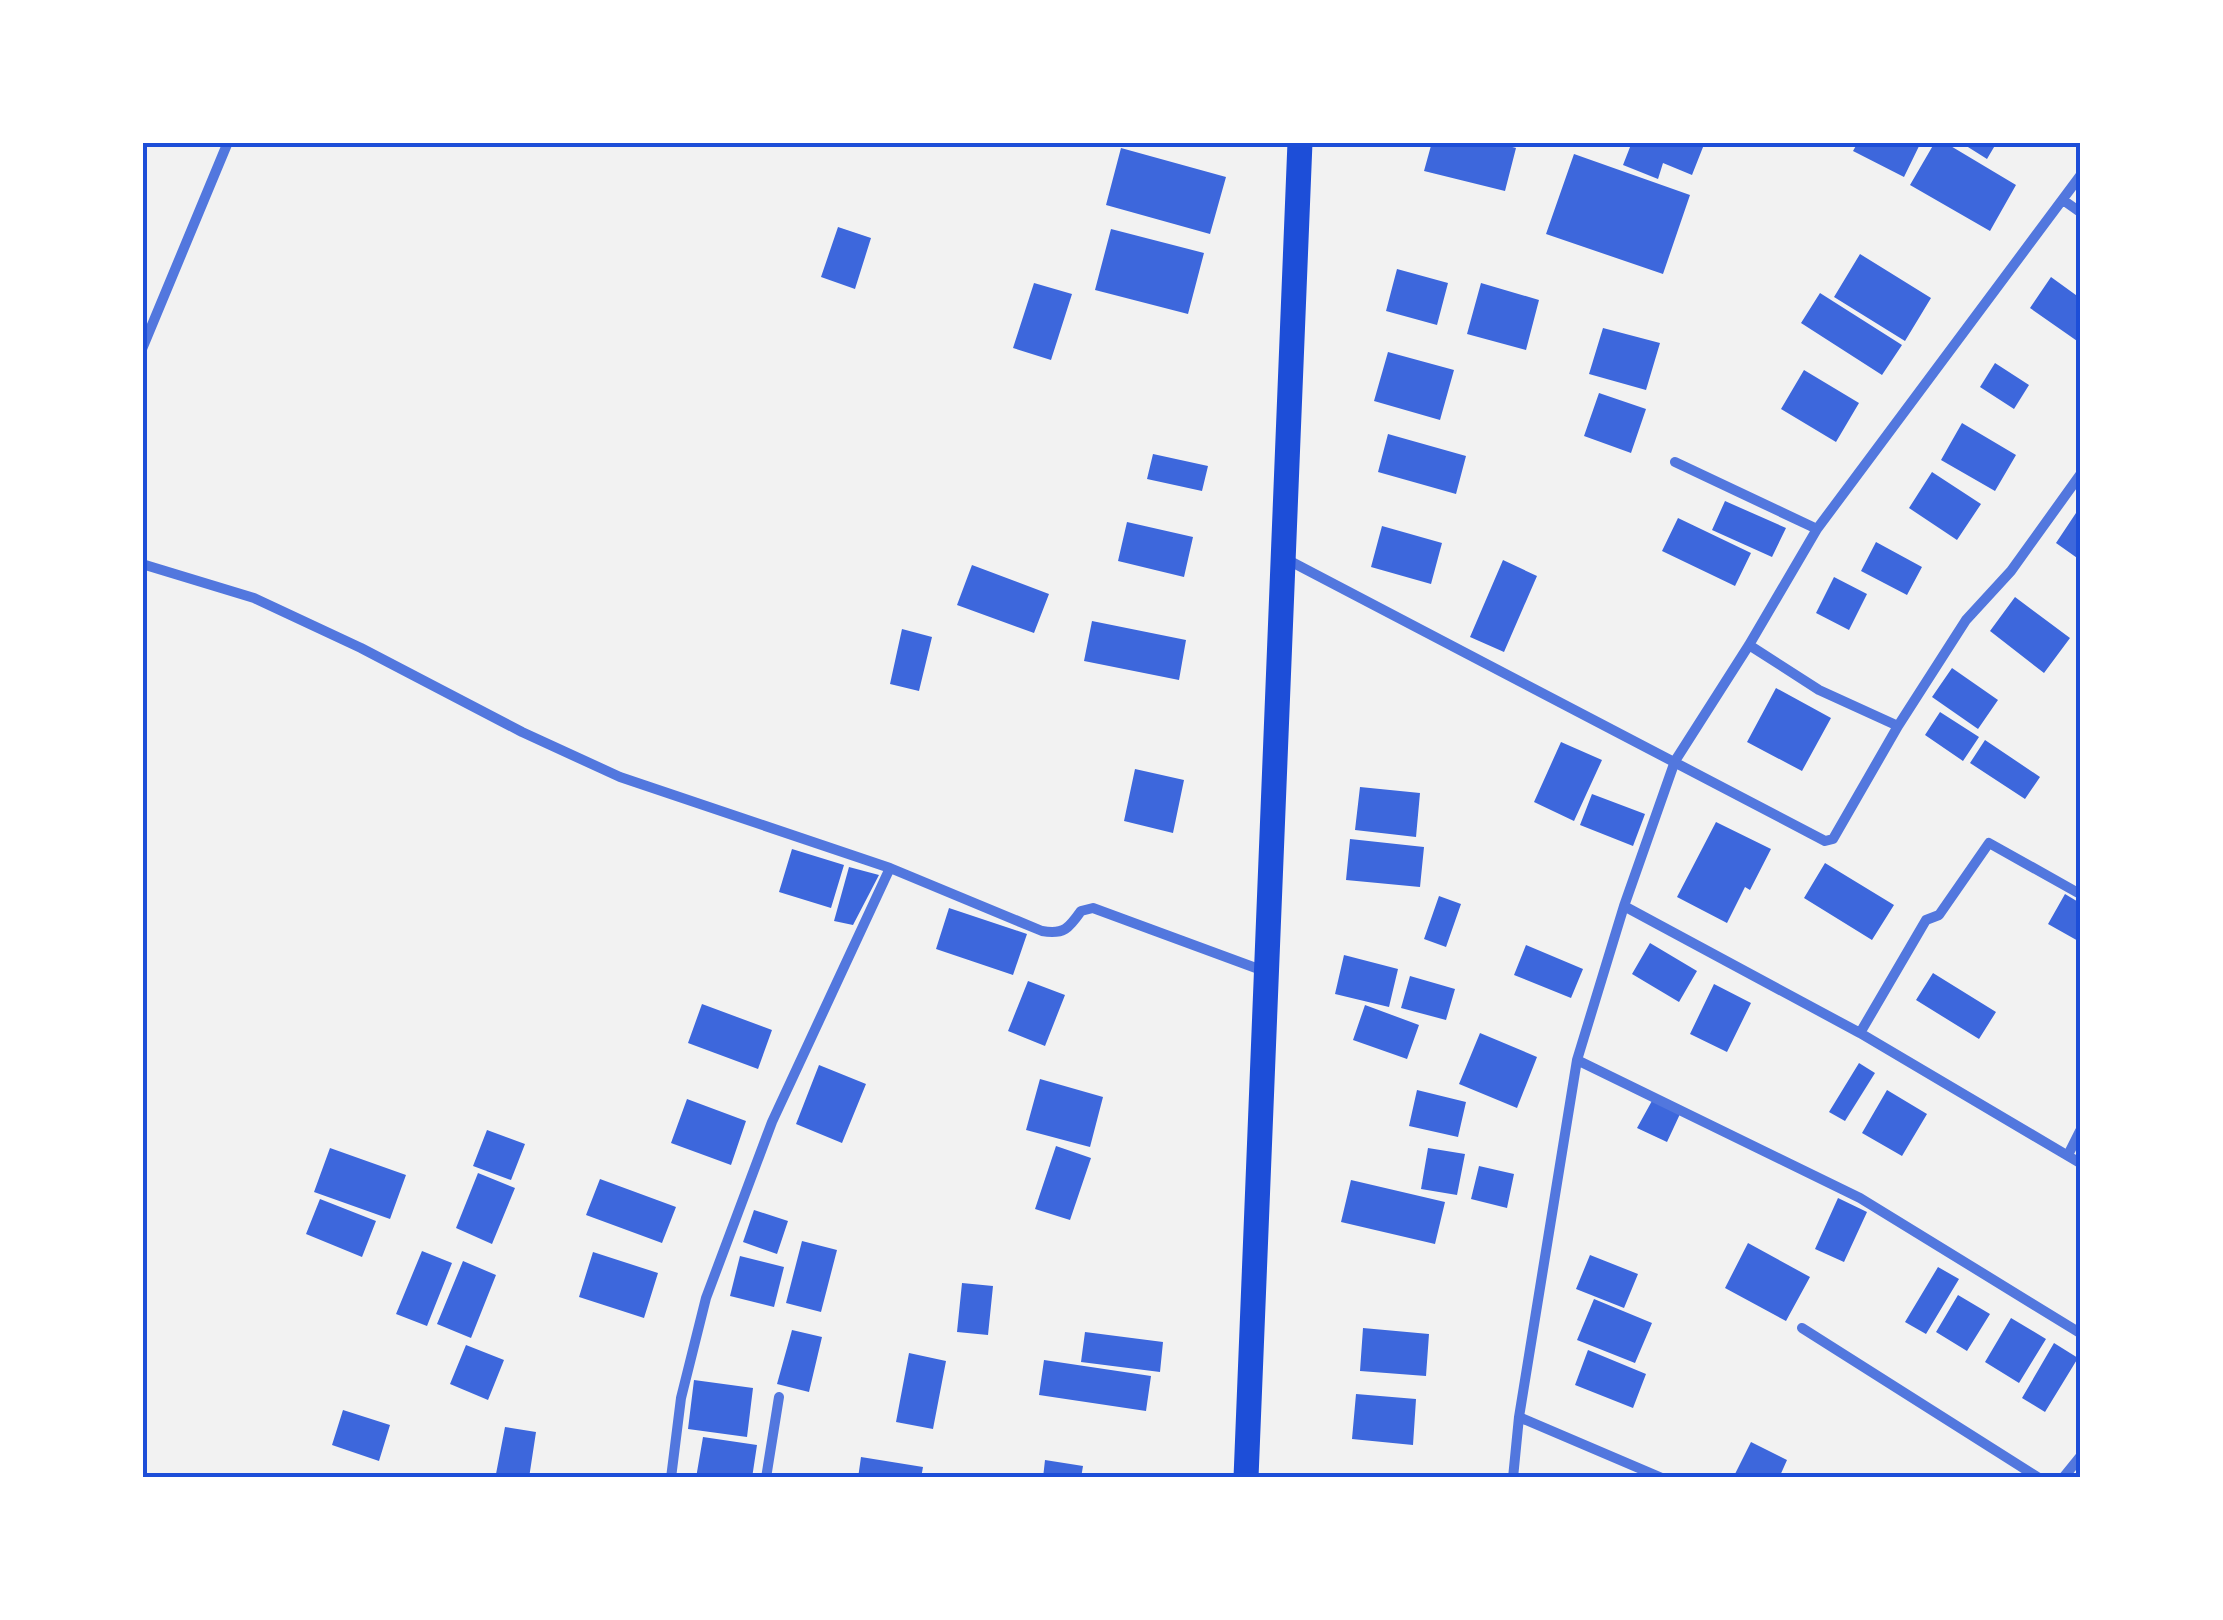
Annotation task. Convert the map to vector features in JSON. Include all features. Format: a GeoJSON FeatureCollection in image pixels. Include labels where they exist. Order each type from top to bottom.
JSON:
{"type":"FeatureCollection","features":[{"type":"Feature","properties":{"kind":"main road"},"geometry":{"type":"LineString","coordinates":[[1246,1478],[1300,142]]}},
{"type":"Feature","properties":{"kind":"street"},"geometry":{"type":"LineString","coordinates":[[142,349],[228,142]]}},
{"type":"Feature","properties":{"kind":"street"},"geometry":{"type":"LineString","coordinates":[[1513,1478],[1518,1417],[1578,1060],[1624,906],[1676,761],[1817,529],[2080,176]]}},
{"type":"Feature","properties":{"kind":"street"},"geometry":{"type":"LineString","coordinates":[[2063,200],[2080,212]]}},
{"type":"Feature","properties":{"kind":"street"},"geometry":{"type":"LineString","coordinates":[[1675,462],[1817,529]]}},
{"type":"Feature","properties":{"kind":"street"},"geometry":{"type":"LineString","coordinates":[[1281,556],[1829,841],[1966,620],[2011,571],[2080,475]]}},
{"type":"Feature","properties":{"kind":"street"},"geometry":{"type":"LineString","coordinates":[[142,564],[254,598],[620,778],[890,868],[1042,930],[1058,934],[1068,930],[1081,911],[1092,908],[1265,972]]}},
{"type":"Feature","properties":{"kind":"street"},"geometry":{"type":"LineString","coordinates":[[1749,645],[1818,690],[1898,726]]}},
{"type":"Feature","properties":{"kind":"street"},"geometry":{"type":"LineString","coordinates":[[1860,1033],[1926,920],[1939,915],[1989,843],[2080,894]]}},
{"type":"Feature","properties":{"kind":"street"},"geometry":{"type":"LineString","coordinates":[[672,1478],[681,1398],[706,1298],[772,1122],[890,868]]}},
{"type":"Feature","properties":{"kind":"street"},"geometry":{"type":"LineString","coordinates":[[1624,906],[1860,1033],[2080,1163]]}},
{"type":"Feature","properties":{"kind":"street"},"geometry":{"type":"LineString","coordinates":[[1578,1060],[1860,1198],[2080,1332]]}},
{"type":"Feature","properties":{"kind":"street"},"geometry":{"type":"LineString","coordinates":[[2068,1155],[2080,1131]]}},
{"type":"Feature","properties":{"kind":"street"},"geometry":{"type":"LineString","coordinates":[[1802,1328],[2039,1478]]}},
{"type":"Feature","properties":{"kind":"street"},"geometry":{"type":"LineString","coordinates":[[766,1478],[778,1396]]}},
{"type":"Feature","properties":{"kind":"street"},"geometry":{"type":"LineString","coordinates":[[1518,1417],[1662,1478]]}},
{"type":"Feature","properties":{"kind":"street"},"geometry":{"type":"LineString","coordinates":[[2063,1478],[2080,1457]]}},
{"type":"Feature","properties":{"kind":"building"},"geometry":{"type":"Polygon","coordinates":[[[1432,142],[1494,142],[1516,148],[1505,191],[1424,171],[1432,142]]]}},
{"type":"Feature","properties":{"kind":"building"},"geometry":{"type":"Polygon","coordinates":[[[1632,142],[1705,142],[1692,175],[1663,163],[1658,179],[1623,165],[1632,142]]]}},
{"type":"Feature","properties":{"kind":"building"},"geometry":{"type":"Polygon","coordinates":[[[1858,142],[1921,142],[1904,177],[1853,151],[1858,142]]]}},
{"type":"Feature","properties":{"kind":"building"},"geometry":{"type":"Polygon","coordinates":[[[1935,142],[1944,142],[2016,185],[1990,231],[1910,185],[1935,142]]]}},
{"type":"Feature","properties":{"kind":"building"},"geometry":{"type":"Polygon","coordinates":[[[1960,142],[1997,142],[1987,159],[1960,142]]]}},
{"type":"Feature","properties":{"kind":"building"},"geometry":{"type":"Polygon","coordinates":[[[1121,148],[1226,177],[1210,234],[1106,205],[1121,148]]]}},
{"type":"Feature","properties":{"kind":"building"},"geometry":{"type":"Polygon","coordinates":[[[1574,154],[1690,195],[1663,274],[1546,234],[1574,154]]]}},
{"type":"Feature","properties":{"kind":"building"},"geometry":{"type":"Polygon","coordinates":[[[838,227],[871,238],[855,289],[821,277],[838,227]]]}},
{"type":"Feature","properties":{"kind":"building"},"geometry":{"type":"Polygon","coordinates":[[[1111,229],[1204,253],[1188,314],[1095,290],[1111,229]]]}},
{"type":"Feature","properties":{"kind":"building"},"geometry":{"type":"Polygon","coordinates":[[[1860,254],[1931,298],[1905,341],[1834,297],[1860,254]]]}},
{"type":"Feature","properties":{"kind":"building"},"geometry":{"type":"Polygon","coordinates":[[[1397,269],[1448,283],[1437,325],[1386,311],[1397,269]]]}},
{"type":"Feature","properties":{"kind":"building"},"geometry":{"type":"Polygon","coordinates":[[[2051,277],[2080,298],[2080,343],[2030,308],[2051,277]]]}},
{"type":"Feature","properties":{"kind":"building"},"geometry":{"type":"Polygon","coordinates":[[[1034,283],[1072,294],[1051,360],[1013,348],[1034,283]]]}},
{"type":"Feature","properties":{"kind":"building"},"geometry":{"type":"Polygon","coordinates":[[[1481,283],[1539,300],[1526,350],[1467,334],[1481,283]]]}},
{"type":"Feature","properties":{"kind":"building"},"geometry":{"type":"Polygon","coordinates":[[[1820,293],[1902,345],[1882,375],[1801,323],[1820,293]]]}},
{"type":"Feature","properties":{"kind":"building"},"geometry":{"type":"Polygon","coordinates":[[[1603,328],[1660,343],[1646,390],[1589,374],[1603,328]]]}},
{"type":"Feature","properties":{"kind":"building"},"geometry":{"type":"Polygon","coordinates":[[[1388,352],[1454,370],[1440,420],[1374,401],[1388,352]]]}},
{"type":"Feature","properties":{"kind":"building"},"geometry":{"type":"Polygon","coordinates":[[[1995,363],[2029,385],[2014,409],[1980,387],[1995,363]]]}},
{"type":"Feature","properties":{"kind":"building"},"geometry":{"type":"Polygon","coordinates":[[[1804,370],[1859,403],[1836,442],[1781,409],[1804,370]]]}},
{"type":"Feature","properties":{"kind":"building"},"geometry":{"type":"Polygon","coordinates":[[[1599,393],[1646,409],[1631,453],[1584,436],[1599,393]]]}},
{"type":"Feature","properties":{"kind":"building"},"geometry":{"type":"Polygon","coordinates":[[[1962,423],[2016,455],[1995,491],[1941,460],[1962,423]]]}},
{"type":"Feature","properties":{"kind":"building"},"geometry":{"type":"Polygon","coordinates":[[[1388,434],[1466,456],[1456,494],[1378,472],[1388,434]]]}},
{"type":"Feature","properties":{"kind":"building"},"geometry":{"type":"Polygon","coordinates":[[[1153,454],[1208,466],[1202,491],[1147,479],[1153,454]]]}},
{"type":"Feature","properties":{"kind":"building"},"geometry":{"type":"Polygon","coordinates":[[[1932,472],[1981,504],[1957,540],[1909,508],[1932,472]]]}},
{"type":"Feature","properties":{"kind":"building"},"geometry":{"type":"Polygon","coordinates":[[[1725,501],[1786,528],[1772,557],[1712,530],[1725,501]]]}},
{"type":"Feature","properties":{"kind":"building"},"geometry":{"type":"Polygon","coordinates":[[[2080,507],[2080,560],[2056,543],[2080,507]]]}},
{"type":"Feature","properties":{"kind":"building"},"geometry":{"type":"Polygon","coordinates":[[[1678,518],[1751,553],[1735,586],[1662,551],[1678,518]]]}},
{"type":"Feature","properties":{"kind":"building"},"geometry":{"type":"Polygon","coordinates":[[[1127,522],[1193,537],[1184,577],[1118,561],[1127,522]]]}},
{"type":"Feature","properties":{"kind":"building"},"geometry":{"type":"Polygon","coordinates":[[[1382,526],[1442,543],[1431,584],[1371,567],[1382,526]]]}},
{"type":"Feature","properties":{"kind":"building"},"geometry":{"type":"Polygon","coordinates":[[[1876,542],[1922,567],[1907,595],[1861,571],[1876,542]]]}},
{"type":"Feature","properties":{"kind":"building"},"geometry":{"type":"Polygon","coordinates":[[[1503,560],[1537,576],[1504,652],[1470,637],[1503,560]]]}},
{"type":"Feature","properties":{"kind":"building"},"geometry":{"type":"Polygon","coordinates":[[[972,565],[1049,594],[1034,633],[957,605],[972,565]]]}},
{"type":"Feature","properties":{"kind":"building"},"geometry":{"type":"Polygon","coordinates":[[[1834,577],[1867,594],[1849,630],[1816,613],[1834,577]]]}},
{"type":"Feature","properties":{"kind":"building"},"geometry":{"type":"Polygon","coordinates":[[[2015,597],[2070,638],[2044,673],[1990,631],[2015,597]]]}},
{"type":"Feature","properties":{"kind":"building"},"geometry":{"type":"Polygon","coordinates":[[[1092,621],[1186,640],[1179,680],[1084,661],[1092,621]]]}},
{"type":"Feature","properties":{"kind":"building"},"geometry":{"type":"Polygon","coordinates":[[[902,629],[932,637],[919,691],[890,684],[902,629]]]}},
{"type":"Feature","properties":{"kind":"building"},"geometry":{"type":"Polygon","coordinates":[[[1952,668],[1998,700],[1978,729],[1932,697],[1952,668]]]}},
{"type":"Feature","properties":{"kind":"building"},"geometry":{"type":"Polygon","coordinates":[[[1776,688],[1831,718],[1802,771],[1747,742],[1776,688]]]}},
{"type":"Feature","properties":{"kind":"building"},"geometry":{"type":"Polygon","coordinates":[[[1940,712],[1979,737],[1963,761],[1925,735],[1940,712]]]}},
{"type":"Feature","properties":{"kind":"building"},"geometry":{"type":"Polygon","coordinates":[[[1985,740],[2040,777],[2025,799],[1970,763],[1985,740]]]}},
{"type":"Feature","properties":{"kind":"building"},"geometry":{"type":"Polygon","coordinates":[[[1561,742],[1602,760],[1574,821],[1534,802],[1561,742]]]}},
{"type":"Feature","properties":{"kind":"building"},"geometry":{"type":"Polygon","coordinates":[[[1135,769],[1184,780],[1173,833],[1124,821],[1135,769]]]}},
{"type":"Feature","properties":{"kind":"building"},"geometry":{"type":"Polygon","coordinates":[[[1360,787],[1420,793],[1416,837],[1355,830],[1360,787]]]}},
{"type":"Feature","properties":{"kind":"building"},"geometry":{"type":"Polygon","coordinates":[[[1592,794],[1645,814],[1633,846],[1580,825],[1592,794]]]}},
{"type":"Feature","properties":{"kind":"building"},"geometry":{"type":"Polygon","coordinates":[[[1716,822],[1771,849],[1727,923],[1677,897],[1716,822]]]}},
{"type":"Feature","properties":{"kind":"building"},"geometry":{"type":"Polygon","coordinates":[[[1350,839],[1424,847],[1420,887],[1346,880],[1350,839]]]}},
{"type":"Feature","properties":{"kind":"building"},"geometry":{"type":"Polygon","coordinates":[[[792,849],[844,865],[831,908],[779,892],[792,849]]]}},
{"type":"Feature","properties":{"kind":"building"},"geometry":{"type":"Polygon","coordinates":[[[1825,863],[1894,905],[1872,940],[1804,898],[1825,863]]]}},
{"type":"Feature","properties":{"kind":"building"},"geometry":{"type":"Polygon","coordinates":[[[849,867],[879,875],[853,925],[834,921],[849,867]]]}},
{"type":"Feature","properties":{"kind":"building"},"geometry":{"type":"Polygon","coordinates":[[[2065,894],[2080,903],[2080,942],[2048,924],[2065,894]]]}},
{"type":"Feature","properties":{"kind":"building"},"geometry":{"type":"Polygon","coordinates":[[[1439,896],[1461,904],[1446,947],[1424,939],[1439,896]]]}},
{"type":"Feature","properties":{"kind":"building"},"geometry":{"type":"Polygon","coordinates":[[[949,908],[1027,934],[1013,975],[936,949],[949,908]]]}},
{"type":"Feature","properties":{"kind":"building"},"geometry":{"type":"Polygon","coordinates":[[[1650,943],[1697,971],[1679,1002],[1632,974],[1650,943]]]}},
{"type":"Feature","properties":{"kind":"building"},"geometry":{"type":"Polygon","coordinates":[[[1526,945],[1583,969],[1571,998],[1514,975],[1526,945]]]}},
{"type":"Feature","properties":{"kind":"building"},"geometry":{"type":"Polygon","coordinates":[[[1344,955],[1398,969],[1389,1007],[1335,994],[1344,955]]]}},
{"type":"Feature","properties":{"kind":"building"},"geometry":{"type":"Polygon","coordinates":[[[1933,973],[1996,1012],[1979,1039],[1916,1000],[1933,973]]]}},
{"type":"Feature","properties":{"kind":"building"},"geometry":{"type":"Polygon","coordinates":[[[1410,976],[1455,989],[1446,1020],[1401,1008],[1410,976]]]}},
{"type":"Feature","properties":{"kind":"building"},"geometry":{"type":"Polygon","coordinates":[[[1028,981],[1065,995],[1045,1046],[1008,1031],[1028,981]]]}},
{"type":"Feature","properties":{"kind":"building"},"geometry":{"type":"Polygon","coordinates":[[[1714,984],[1751,1003],[1727,1052],[1690,1034],[1714,984]]]}},
{"type":"Feature","properties":{"kind":"building"},"geometry":{"type":"Polygon","coordinates":[[[702,1004],[772,1030],[758,1069],[688,1043],[702,1004]]]}},
{"type":"Feature","properties":{"kind":"building"},"geometry":{"type":"Polygon","coordinates":[[[1365,1005],[1419,1025],[1407,1059],[1353,1040],[1365,1005]]]}},
{"type":"Feature","properties":{"kind":"building"},"geometry":{"type":"Polygon","coordinates":[[[1480,1033],[1537,1057],[1517,1108],[1459,1084],[1480,1033]]]}},
{"type":"Feature","properties":{"kind":"building"},"geometry":{"type":"Polygon","coordinates":[[[1859,1063],[1875,1073],[1845,1121],[1829,1112],[1859,1063]]]}},
{"type":"Feature","properties":{"kind":"building"},"geometry":{"type":"Polygon","coordinates":[[[819,1065],[866,1084],[842,1143],[796,1124],[819,1065]]]}},
{"type":"Feature","properties":{"kind":"building"},"geometry":{"type":"Polygon","coordinates":[[[1040,1079],[1103,1097],[1090,1147],[1026,1130],[1040,1079]]]}},
{"type":"Feature","properties":{"kind":"building"},"geometry":{"type":"Polygon","coordinates":[[[1417,1090],[1466,1102],[1458,1137],[1409,1126],[1417,1090]]]}},
{"type":"Feature","properties":{"kind":"building"},"geometry":{"type":"Polygon","coordinates":[[[1887,1090],[1927,1114],[1902,1156],[1862,1133],[1887,1090]]]}},
{"type":"Feature","properties":{"kind":"building"},"geometry":{"type":"Polygon","coordinates":[[[687,1099],[746,1121],[731,1165],[671,1143],[687,1099]]]}},
{"type":"Feature","properties":{"kind":"building"},"geometry":{"type":"Polygon","coordinates":[[[1653,1099],[1680,1114],[1667,1142],[1637,1128],[1653,1099]]]}},
{"type":"Feature","properties":{"kind":"building"},"geometry":{"type":"Polygon","coordinates":[[[487,1130],[525,1144],[511,1180],[473,1166],[487,1130]]]}},
{"type":"Feature","properties":{"kind":"building"},"geometry":{"type":"Polygon","coordinates":[[[1056,1146],[1091,1158],[1070,1220],[1035,1209],[1056,1146]]]}},
{"type":"Feature","properties":{"kind":"building"},"geometry":{"type":"Polygon","coordinates":[[[330,1148],[406,1175],[390,1219],[314,1192],[330,1148]]]}},
{"type":"Feature","properties":{"kind":"building"},"geometry":{"type":"Polygon","coordinates":[[[1428,1148],[1465,1154],[1457,1195],[1421,1189],[1428,1148]]]}},
{"type":"Feature","properties":{"kind":"building"},"geometry":{"type":"Polygon","coordinates":[[[1479,1166],[1514,1174],[1507,1208],[1471,1199],[1479,1166]]]}},
{"type":"Feature","properties":{"kind":"building"},"geometry":{"type":"Polygon","coordinates":[[[478,1173],[515,1188],[492,1244],[456,1228],[478,1173]]]}},
{"type":"Feature","properties":{"kind":"building"},"geometry":{"type":"Polygon","coordinates":[[[600,1179],[676,1207],[662,1243],[586,1215],[600,1179]]]}},
{"type":"Feature","properties":{"kind":"building"},"geometry":{"type":"Polygon","coordinates":[[[1351,1180],[1445,1202],[1435,1244],[1341,1222],[1351,1180]]]}},
{"type":"Feature","properties":{"kind":"building"},"geometry":{"type":"Polygon","coordinates":[[[1838,1198],[1867,1212],[1844,1262],[1815,1249],[1838,1198]]]}},
{"type":"Feature","properties":{"kind":"building"},"geometry":{"type":"Polygon","coordinates":[[[320,1199],[376,1221],[362,1257],[306,1234],[320,1199]]]}},
{"type":"Feature","properties":{"kind":"building"},"geometry":{"type":"Polygon","coordinates":[[[754,1210],[788,1221],[777,1254],[743,1242],[754,1210]]]}},
{"type":"Feature","properties":{"kind":"building"},"geometry":{"type":"Polygon","coordinates":[[[802,1241],[837,1250],[821,1312],[786,1303],[802,1241]]]}},
{"type":"Feature","properties":{"kind":"building"},"geometry":{"type":"Polygon","coordinates":[[[1748,1243],[1810,1277],[1786,1321],[1725,1288],[1748,1243]]]}},
{"type":"Feature","properties":{"kind":"building"},"geometry":{"type":"Polygon","coordinates":[[[422,1251],[452,1263],[427,1326],[396,1314],[422,1251]]]}},
{"type":"Feature","properties":{"kind":"building"},"geometry":{"type":"Polygon","coordinates":[[[593,1252],[658,1273],[644,1318],[579,1297],[593,1252]]]}},
{"type":"Feature","properties":{"kind":"building"},"geometry":{"type":"Polygon","coordinates":[[[1590,1255],[1638,1274],[1624,1308],[1576,1289],[1590,1255]]]}},
{"type":"Feature","properties":{"kind":"building"},"geometry":{"type":"Polygon","coordinates":[[[740,1256],[784,1267],[774,1307],[730,1296],[740,1256]]]}},
{"type":"Feature","properties":{"kind":"building"},"geometry":{"type":"Polygon","coordinates":[[[463,1261],[496,1275],[471,1338],[437,1324],[463,1261]]]}},
{"type":"Feature","properties":{"kind":"building"},"geometry":{"type":"Polygon","coordinates":[[[1938,1267],[1959,1279],[1926,1334],[1905,1322],[1938,1267]]]}},
{"type":"Feature","properties":{"kind":"building"},"geometry":{"type":"Polygon","coordinates":[[[962,1283],[993,1286],[988,1335],[957,1332],[962,1283]]]}},
{"type":"Feature","properties":{"kind":"building"},"geometry":{"type":"Polygon","coordinates":[[[1958,1295],[1990,1314],[1967,1351],[1936,1332],[1958,1295]]]}},
{"type":"Feature","properties":{"kind":"building"},"geometry":{"type":"Polygon","coordinates":[[[1594,1299],[1652,1323],[1635,1363],[1577,1340],[1594,1299]]]}},
{"type":"Feature","properties":{"kind":"building"},"geometry":{"type":"Polygon","coordinates":[[[2011,1318],[2046,1339],[2019,1383],[1985,1362],[2011,1318]]]}},
{"type":"Feature","properties":{"kind":"building"},"geometry":{"type":"Polygon","coordinates":[[[1363,1328],[1429,1334],[1426,1376],[1360,1371],[1363,1328]]]}},
{"type":"Feature","properties":{"kind":"building"},"geometry":{"type":"Polygon","coordinates":[[[792,1330],[822,1337],[809,1392],[777,1384],[792,1330]]]}},
{"type":"Feature","properties":{"kind":"building"},"geometry":{"type":"Polygon","coordinates":[[[1085,1332],[1163,1342],[1160,1372],[1081,1362],[1085,1332]]]}},
{"type":"Feature","properties":{"kind":"building"},"geometry":{"type":"Polygon","coordinates":[[[2054,1343],[2078,1358],[2045,1412],[2022,1398],[2054,1343]]]}},
{"type":"Feature","properties":{"kind":"building"},"geometry":{"type":"Polygon","coordinates":[[[466,1345],[504,1360],[488,1400],[450,1384],[466,1345]]]}},
{"type":"Feature","properties":{"kind":"building"},"geometry":{"type":"Polygon","coordinates":[[[1588,1350],[1646,1374],[1633,1408],[1575,1385],[1588,1350]]]}},
{"type":"Feature","properties":{"kind":"building"},"geometry":{"type":"Polygon","coordinates":[[[909,1353],[946,1361],[933,1429],[896,1422],[909,1353]]]}},
{"type":"Feature","properties":{"kind":"building"},"geometry":{"type":"Polygon","coordinates":[[[1044,1360],[1151,1376],[1146,1411],[1039,1395],[1044,1360]]]}},
{"type":"Feature","properties":{"kind":"building"},"geometry":{"type":"Polygon","coordinates":[[[694,1380],[753,1388],[747,1437],[688,1429],[694,1380]]]}},
{"type":"Feature","properties":{"kind":"building"},"geometry":{"type":"Polygon","coordinates":[[[1356,1394],[1416,1399],[1413,1445],[1352,1439],[1356,1394]]]}},
{"type":"Feature","properties":{"kind":"building"},"geometry":{"type":"Polygon","coordinates":[[[343,1410],[390,1425],[379,1461],[332,1445],[343,1410]]]}},
{"type":"Feature","properties":{"kind":"building"},"geometry":{"type":"Polygon","coordinates":[[[505,1427],[536,1432],[529,1478],[496,1474],[505,1427]]]}},
{"type":"Feature","properties":{"kind":"building"},"geometry":{"type":"Polygon","coordinates":[[[703,1437],[757,1445],[752,1478],[696,1478],[703,1437]]]}},
{"type":"Feature","properties":{"kind":"building"},"geometry":{"type":"Polygon","coordinates":[[[1751,1442],[1787,1460],[1779,1478],[1733,1478],[1751,1442]]]}},
{"type":"Feature","properties":{"kind":"building"},"geometry":{"type":"Polygon","coordinates":[[[861,1457],[923,1467],[921,1478],[858,1478],[861,1457]]]}},
{"type":"Feature","properties":{"kind":"building"},"geometry":{"type":"Polygon","coordinates":[[[1045,1460],[1083,1466],[1081,1478],[1043,1478],[1045,1460]]]}}]}
